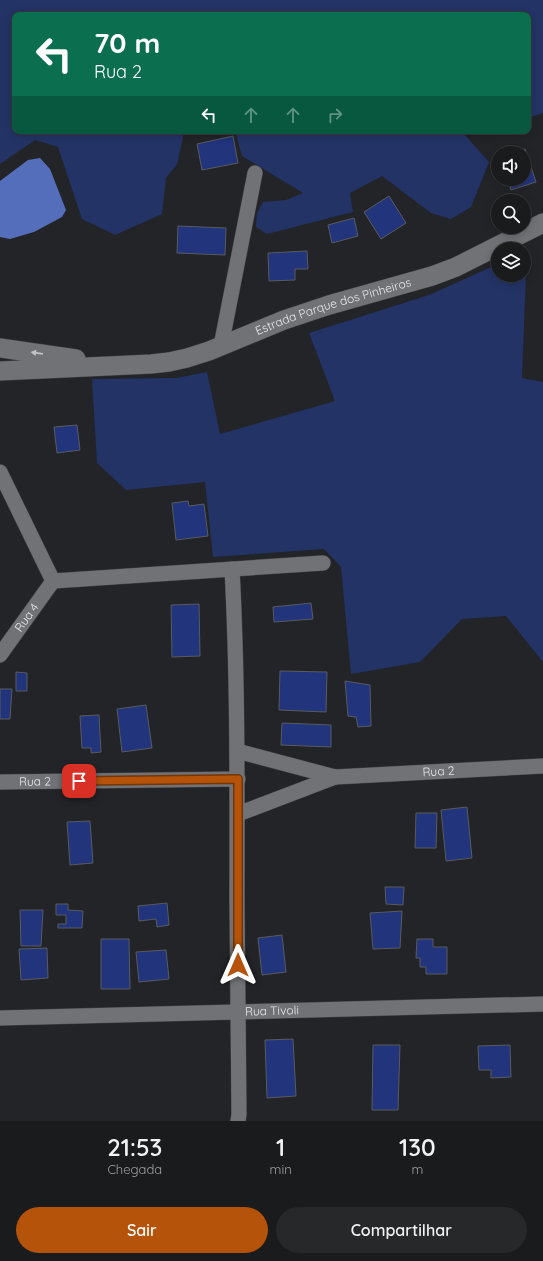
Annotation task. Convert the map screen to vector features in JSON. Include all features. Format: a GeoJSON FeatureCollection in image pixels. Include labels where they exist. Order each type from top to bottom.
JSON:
{"type":"FeatureCollection","features":[{"type":"Feature","properties":{"kind":"street"},"geometry":{"type":"LineString","coordinates":[[220,346],[255,173]]}},
{"type":"Feature","properties":{"kind":"street","name":"Estrada Parque dos Pinheiros"},"geometry":{"type":"LineString","coordinates":[[0,371],[169,362],[187,358],[284,320],[432,276],[450,269],[543,223]]}},
{"type":"Feature","properties":{"kind":"street","name":"Estrada Parque dos Pinheiros"},"geometry":{"type":"LineString","coordinates":[[0,348],[117,365]]}},
{"type":"Feature","properties":{"kind":"street"},"geometry":{"type":"LineString","coordinates":[[0,472],[54,580],[323,563]]}},
{"type":"Feature","properties":{"kind":"street"},"geometry":{"type":"LineString","coordinates":[[232,569],[236,650],[238,779],[238,1121]]}},
{"type":"Feature","properties":{"kind":"street","name":"Rua 4"},"geometry":{"type":"LineString","coordinates":[[0,655],[54,580]]}},
{"type":"Feature","properties":{"kind":"street","name":"Rua 2"},"geometry":{"type":"LineString","coordinates":[[237,751],[335,777]]}},
{"type":"Feature","properties":{"kind":"street","name":"Rua 2"},"geometry":{"type":"LineString","coordinates":[[238,814],[335,777],[543,766]]}},
{"type":"Feature","properties":{"kind":"street","name":"Rua 2"},"geometry":{"type":"LineString","coordinates":[[0,782],[238,779]]}},
{"type":"Feature","properties":{"kind":"street","name":"Rua Tivoli"},"geometry":{"type":"LineString","coordinates":[[0,1018],[543,1004]]}},
{"type":"Feature","properties":{"kind":"shaded area"},"geometry":{"type":"Polygon","coordinates":[[[0,0],[543,0],[543,113],[531,117],[531,12],[12,12],[12,134],[184,134],[177,164],[166,178],[162,214],[115,235],[82,219],[58,147],[35,140],[0,164],[0,0]]]}},
{"type":"Feature","properties":{"kind":"shaded area"},"geometry":{"type":"Polygon","coordinates":[[[236,134],[464,134],[489,162],[471,207],[451,219],[431,213],[382,176],[350,193],[353,212],[267,234],[256,227],[257,213],[263,202],[286,200],[303,193],[242,156],[236,134]]]}},
{"type":"Feature","properties":{"kind":"shaded area"},"geometry":{"type":"Polygon","coordinates":[[[40,158],[50,169],[66,210],[62,217],[34,232],[10,239],[0,237],[0,181],[28,160],[40,158]]]}},
{"type":"Feature","properties":{"kind":"shaded area"},"geometry":{"type":"Polygon","coordinates":[[[491,267],[491,282],[526,282],[522,378],[543,382],[543,662],[506,616],[462,619],[420,662],[351,674],[341,567],[324,549],[213,557],[205,482],[126,490],[97,463],[92,379],[176,378],[207,372],[220,434],[335,401],[309,333],[429,295],[491,267]]]}},
{"type":"Feature","properties":{"kind":"building"},"geometry":{"type":"Polygon","coordinates":[[[233,136],[238,163],[202,170],[197,144],[233,136]]]}},
{"type":"Feature","properties":{"kind":"building"},"geometry":{"type":"Polygon","coordinates":[[[531,167],[536,182],[531,184],[531,167]]]}},
{"type":"Feature","properties":{"kind":"building"},"geometry":{"type":"Polygon","coordinates":[[[510,186],[524,186],[511,190],[510,186]]]}},
{"type":"Feature","properties":{"kind":"building"},"geometry":{"type":"Polygon","coordinates":[[[389,196],[406,223],[381,239],[364,212],[389,196]]]}},
{"type":"Feature","properties":{"kind":"building"},"geometry":{"type":"Polygon","coordinates":[[[354,218],[358,236],[332,243],[328,225],[354,218]]]}},
{"type":"Feature","properties":{"kind":"building"},"geometry":{"type":"Polygon","coordinates":[[[178,226],[226,228],[225,255],[177,253],[178,226]]]}},
{"type":"Feature","properties":{"kind":"building"},"geometry":{"type":"Polygon","coordinates":[[[307,251],[308,269],[295,269],[295,280],[269,281],[268,253],[307,251]]]}},
{"type":"Feature","properties":{"kind":"building"},"geometry":{"type":"Polygon","coordinates":[[[77,425],[80,450],[57,453],[54,427],[77,425]]]}},
{"type":"Feature","properties":{"kind":"building"},"geometry":{"type":"Polygon","coordinates":[[[188,501],[189,506],[204,504],[208,536],[176,540],[172,503],[188,501]]]}},
{"type":"Feature","properties":{"kind":"building"},"geometry":{"type":"Polygon","coordinates":[[[311,603],[313,619],[274,622],[273,607],[311,603]]]}},
{"type":"Feature","properties":{"kind":"building"},"geometry":{"type":"Polygon","coordinates":[[[199,604],[200,656],[172,657],[171,605],[199,604]]]}},
{"type":"Feature","properties":{"kind":"building"},"geometry":{"type":"Polygon","coordinates":[[[280,671],[327,672],[326,712],[279,710],[280,671]]]}},
{"type":"Feature","properties":{"kind":"building"},"geometry":{"type":"Polygon","coordinates":[[[16,672],[27,673],[27,691],[16,691],[16,672]]]}},
{"type":"Feature","properties":{"kind":"building"},"geometry":{"type":"Polygon","coordinates":[[[345,681],[370,685],[371,726],[358,727],[356,717],[348,716],[345,681]]]}},
{"type":"Feature","properties":{"kind":"building"},"geometry":{"type":"Polygon","coordinates":[[[0,689],[12,689],[10,719],[0,719],[0,689]]]}},
{"type":"Feature","properties":{"kind":"building"},"geometry":{"type":"Polygon","coordinates":[[[146,705],[152,748],[122,752],[117,709],[146,705]]]}},
{"type":"Feature","properties":{"kind":"building"},"geometry":{"type":"Polygon","coordinates":[[[99,715],[101,752],[91,753],[91,748],[82,748],[80,716],[99,715]]]}},
{"type":"Feature","properties":{"kind":"building"},"geometry":{"type":"Polygon","coordinates":[[[282,723],[331,725],[331,747],[281,745],[282,723]]]}},
{"type":"Feature","properties":{"kind":"building"},"geometry":{"type":"Polygon","coordinates":[[[467,807],[472,858],[446,861],[441,810],[467,807]]]}},
{"type":"Feature","properties":{"kind":"building"},"geometry":{"type":"Polygon","coordinates":[[[416,813],[437,813],[436,848],[415,848],[416,813]]]}},
{"type":"Feature","properties":{"kind":"building"},"geometry":{"type":"Polygon","coordinates":[[[90,821],[93,863],[70,865],[67,822],[90,821]]]}},
{"type":"Feature","properties":{"kind":"building"},"geometry":{"type":"Polygon","coordinates":[[[385,887],[404,887],[403,905],[386,904],[385,887]]]}},
{"type":"Feature","properties":{"kind":"building"},"geometry":{"type":"Polygon","coordinates":[[[167,903],[169,925],[157,927],[156,919],[139,921],[138,906],[167,903]]]}},
{"type":"Feature","properties":{"kind":"building"},"geometry":{"type":"Polygon","coordinates":[[[56,904],[68,904],[68,910],[83,911],[82,928],[58,928],[58,924],[66,924],[66,915],[56,915],[56,904]]]}},
{"type":"Feature","properties":{"kind":"building"},"geometry":{"type":"Polygon","coordinates":[[[20,910],[43,910],[41,946],[21,946],[20,910]]]}},
{"type":"Feature","properties":{"kind":"building"},"geometry":{"type":"Polygon","coordinates":[[[402,911],[400,948],[373,949],[370,913],[402,911]]]}},
{"type":"Feature","properties":{"kind":"building"},"geometry":{"type":"Polygon","coordinates":[[[282,935],[286,972],[262,975],[258,938],[282,935]]]}},
{"type":"Feature","properties":{"kind":"building"},"geometry":{"type":"Polygon","coordinates":[[[101,939],[129,939],[130,989],[101,989],[101,939]]]}},
{"type":"Feature","properties":{"kind":"building"},"geometry":{"type":"Polygon","coordinates":[[[417,939],[433,939],[433,947],[447,947],[447,974],[426,974],[426,967],[420,967],[420,958],[416,958],[417,939]]]}},
{"type":"Feature","properties":{"kind":"building"},"geometry":{"type":"Polygon","coordinates":[[[47,948],[48,978],[21,980],[19,949],[47,948]]]}},
{"type":"Feature","properties":{"kind":"building"},"geometry":{"type":"Polygon","coordinates":[[[166,950],[169,979],[139,982],[136,952],[166,950]]]}},
{"type":"Feature","properties":{"kind":"building"},"geometry":{"type":"Polygon","coordinates":[[[293,1039],[296,1096],[267,1098],[265,1040],[293,1039]]]}},
{"type":"Feature","properties":{"kind":"building"},"geometry":{"type":"Polygon","coordinates":[[[373,1045],[400,1045],[398,1110],[372,1110],[373,1045]]]}},
{"type":"Feature","properties":{"kind":"building"},"geometry":{"type":"Polygon","coordinates":[[[510,1045],[511,1077],[491,1078],[491,1070],[479,1070],[478,1046],[510,1045]]]}},
{"type":"Feature","properties":{"kind":"route"},"geometry":{"type":"LineString","coordinates":[[79,781],[238,779],[238,965]]}}]}
